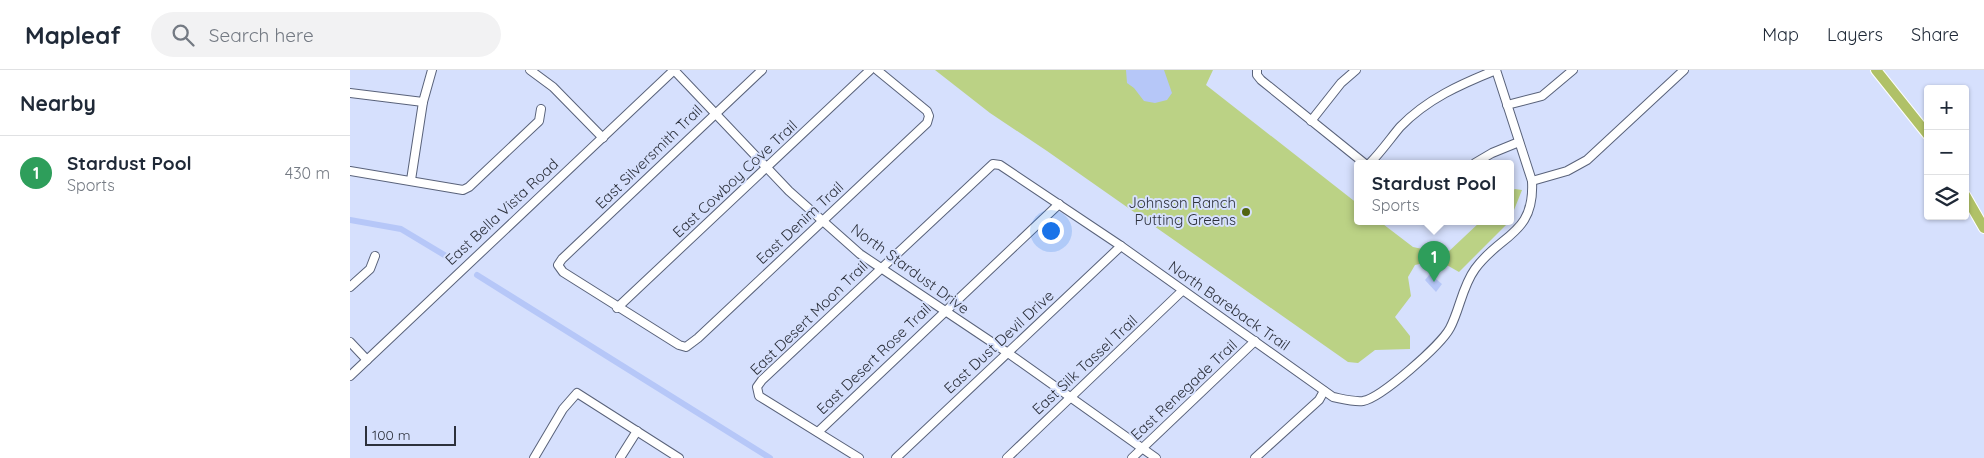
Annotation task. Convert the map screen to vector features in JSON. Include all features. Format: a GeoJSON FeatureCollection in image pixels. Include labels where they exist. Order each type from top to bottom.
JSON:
{"type":"FeatureCollection","features":[{"type":"Feature","properties":{"kind":"main road"},"geometry":{"type":"LineString","coordinates":[[1876,70],[1924,130]]}},
{"type":"Feature","properties":{"kind":"main road"},"geometry":{"type":"LineString","coordinates":[[1969,202],[1984,228]]}},
{"type":"Feature","properties":{"kind":"street"},"geometry":{"type":"LineString","coordinates":[[411,180],[423,102],[432,70]]}},
{"type":"Feature","properties":{"kind":"street"},"geometry":{"type":"LineString","coordinates":[[530,70],[553,87],[602,138]]}},
{"type":"Feature","properties":{"kind":"street","name":"East Bella Vista Road"},"geometry":{"type":"LineString","coordinates":[[350,376],[674,70]]}},
{"type":"Feature","properties":{"kind":"street","name":"North Stardust Drive"},"geometry":{"type":"LineString","coordinates":[[674,70],[766,169],[822,221],[880,268],[1008,353],[1156,458]]}},
{"type":"Feature","properties":{"kind":"street","name":"East Silversmith Trail"},"geometry":{"type":"LineString","coordinates":[[617,308],[563,272],[558,265],[562,258],[762,70]]}},
{"type":"Feature","properties":{"kind":"street","name":"East Cowboy Cove Trail"},"geometry":{"type":"LineString","coordinates":[[617,308],[870,70]]}},
{"type":"Feature","properties":{"kind":"street","name":"East Denim Trail"},"geometry":{"type":"LineString","coordinates":[[617,308],[679,345],[686,347],[926,123],[929,116],[927,111],[877,70]]}},
{"type":"Feature","properties":{"kind":"street"},"geometry":{"type":"LineString","coordinates":[[1311,121],[1341,83],[1356,70]]}},
{"type":"Feature","properties":{"kind":"street"},"geometry":{"type":"LineString","coordinates":[[1372,160],[1400,127],[1424,107],[1449,90],[1496,70],[1532,181],[1567,171],[1587,160],[1684,70]]}},
{"type":"Feature","properties":{"kind":"street"},"geometry":{"type":"LineString","coordinates":[[1508,105],[1542,96],[1573,70]]}},
{"type":"Feature","properties":{"kind":"street"},"geometry":{"type":"LineString","coordinates":[[1257,72],[1311,121],[1360,160]]}},
{"type":"Feature","properties":{"kind":"street"},"geometry":{"type":"LineString","coordinates":[[350,93],[423,102]]}},
{"type":"Feature","properties":{"kind":"street"},"geometry":{"type":"LineString","coordinates":[[350,171],[463,190],[469,187],[539,121],[541,109]]}},
{"type":"Feature","properties":{"kind":"street"},"geometry":{"type":"LineString","coordinates":[[1479,160],[1492,152],[1519,142]]}},
{"type":"Feature","properties":{"kind":"street","name":"North Bareback Trail"},"geometry":{"type":"LineString","coordinates":[[993,164],[1000,165],[1121,246],[1324,391],[1333,396],[1363,401],[1376,397],[1410,369],[1446,334],[1456,316],[1468,279],[1479,263],[1515,232],[1527,216],[1533,197],[1532,181]]}},
{"type":"Feature","properties":{"kind":"street","name":"East Desert Moon Trail"},"geometry":{"type":"LineString","coordinates":[[818,432],[759,396],[757,391],[762,380],[993,164]]}},
{"type":"Feature","properties":{"kind":"street","name":"East Desert Rose Trail"},"geometry":{"type":"LineString","coordinates":[[818,432],[1058,204]]}},
{"type":"Feature","properties":{"kind":"street","name":"East Dust Devil Drive"},"geometry":{"type":"LineString","coordinates":[[896,458],[1121,246]]}},
{"type":"Feature","properties":{"kind":"street"},"geometry":{"type":"LineString","coordinates":[[350,288],[370,269],[375,256]]}},
{"type":"Feature","properties":{"kind":"street","name":"East Silk Tassel Trail"},"geometry":{"type":"LineString","coordinates":[[1007,458],[1182,291]]}},
{"type":"Feature","properties":{"kind":"street","name":"East Renegade Trail"},"geometry":{"type":"LineString","coordinates":[[1132,458],[1255,341]]}},
{"type":"Feature","properties":{"kind":"street"},"geometry":{"type":"LineString","coordinates":[[350,342],[367,360]]}},
{"type":"Feature","properties":{"kind":"street"},"geometry":{"type":"LineString","coordinates":[[1255,458],[1319,400],[1324,391]]}},
{"type":"Feature","properties":{"kind":"street"},"geometry":{"type":"LineString","coordinates":[[534,458],[563,409],[576,392],[679,458]]}},
{"type":"Feature","properties":{"kind":"street"},"geometry":{"type":"LineString","coordinates":[[620,458],[637,431]]}},
{"type":"Feature","properties":{"kind":"street"},"geometry":{"type":"LineString","coordinates":[[818,432],[859,458]]}},
{"type":"Feature","properties":{"kind":"green space","name":"Johnson Ranch Putting Greens"},"geometry":{"type":"Polygon","coordinates":[[[935,70],[1213,70],[1206,85],[1354,201],[1354,225],[1384,225],[1413,247],[1446,254],[1477,225],[1506,225],[1459,272],[1438,260],[1415,265],[1408,277],[1411,296],[1395,317],[1410,336],[1410,349],[1375,350],[1358,363],[1348,362],[990,113],[935,70]]]}},
{"type":"Feature","properties":{"kind":"green space"},"geometry":{"type":"Polygon","coordinates":[[[1514,190],[1522,190],[1514,210],[1514,190]]]}},
{"type":"Feature","properties":{"kind":"water"},"geometry":{"type":"Polygon","coordinates":[[[1126,70],[1164,70],[1172,93],[1167,100],[1155,103],[1144,101],[1134,88],[1127,83],[1126,70]]]}},
{"type":"Feature","properties":{"kind":"water"},"geometry":{"type":"Polygon","coordinates":[[[1435,274],[1436,279],[1442,284],[1436,292],[1425,280],[1429,275],[1435,274]]]}},
{"type":"Feature","properties":{"kind":"waterway"},"geometry":{"type":"LineString","coordinates":[[350,220],[401,229],[451,259]]}},
{"type":"Feature","properties":{"kind":"waterway"},"geometry":{"type":"LineString","coordinates":[[477,275],[770,458]]}},
{"type":"Feature","properties":{"kind":"place","name":"Johnson Ranch Putting Greens"},"geometry":{"type":"Point","coordinates":[1246,212]}},
{"type":"Feature","properties":{"kind":"place","name":"Stardust Pool"},"geometry":{"type":"Point","coordinates":[1434,282]}}]}
